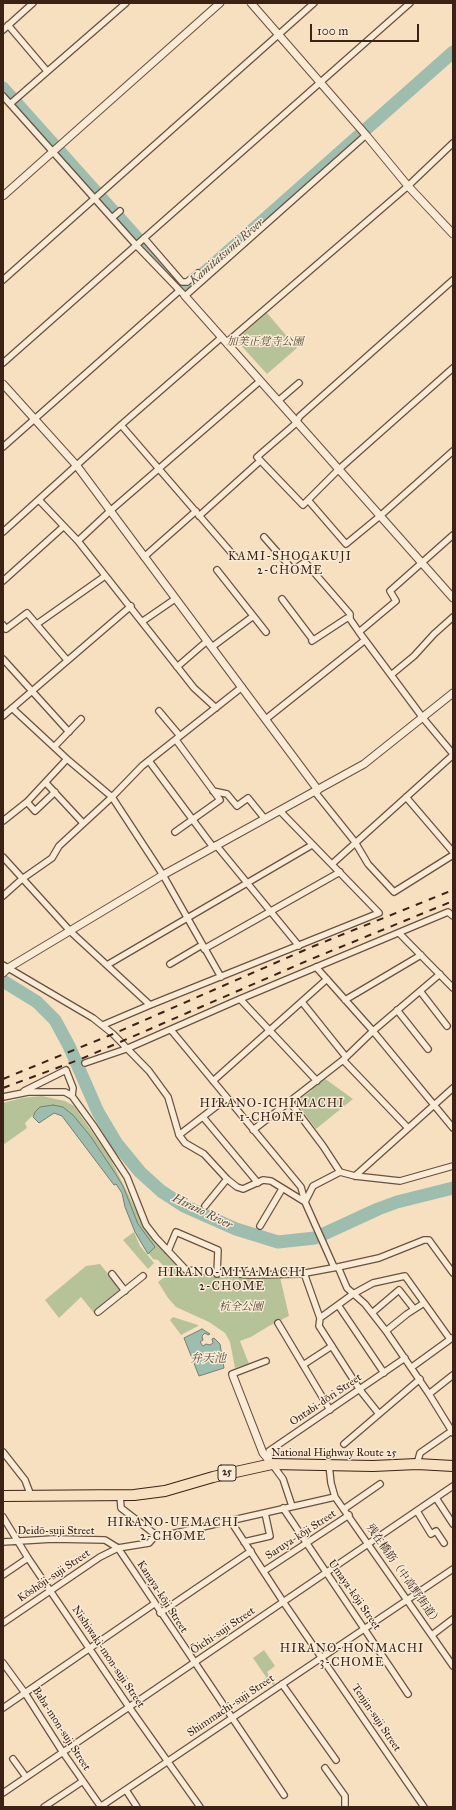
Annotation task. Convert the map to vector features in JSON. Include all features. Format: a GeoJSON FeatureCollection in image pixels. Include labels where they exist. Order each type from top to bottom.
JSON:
{"type":"FeatureCollection","features":[{"type":"Feature","properties":{"kind":"highway","name":"National Highway Route 25"},"geometry":{"type":"LineString","coordinates":[[3,1496],[120,1495],[165,1491],[213,1477],[272,1464],[373,1466],[417,1464],[453,1466]]}},
{"type":"Feature","properties":{"kind":"street"},"geometry":{"type":"LineString","coordinates":[[33,3],[5,28],[47,72]]}},
{"type":"Feature","properties":{"kind":"street"},"geometry":{"type":"LineString","coordinates":[[10,104],[126,3]]}},
{"type":"Feature","properties":{"kind":"street"},"geometry":{"type":"LineString","coordinates":[[3,196],[220,3]]}},
{"type":"Feature","properties":{"kind":"street"},"geometry":{"type":"LineString","coordinates":[[251,3],[364,132],[408,186],[453,234]]}},
{"type":"Feature","properties":{"kind":"street"},"geometry":{"type":"LineString","coordinates":[[3,280],[314,3]]}},
{"type":"Feature","properties":{"kind":"street"},"geometry":{"type":"LineString","coordinates":[[3,363],[410,3]]}},
{"type":"Feature","properties":{"kind":"street"},"geometry":{"type":"LineString","coordinates":[[3,96],[116,214],[176,281],[187,282],[198,273]]}},
{"type":"Feature","properties":{"kind":"street"},"geometry":{"type":"LineString","coordinates":[[185,296],[364,132]]}},
{"type":"Feature","properties":{"kind":"street"},"geometry":{"type":"LineString","coordinates":[[3,532],[121,425],[225,340],[408,186],[453,143]]}},
{"type":"Feature","properties":{"kind":"street"},"geometry":{"type":"LineString","coordinates":[[140,241],[176,281],[179,291],[225,340],[338,470],[453,598]]}},
{"type":"Feature","properties":{"kind":"street"},"geometry":{"type":"LineString","coordinates":[[453,280],[296,421],[294,426],[257,456],[303,506],[338,470],[453,368]]}},
{"type":"Feature","properties":{"kind":"street"},"geometry":{"type":"LineString","coordinates":[[3,447],[179,291]]}},
{"type":"Feature","properties":{"kind":"street"},"geometry":{"type":"LineString","coordinates":[[78,541],[110,511],[260,381]]}},
{"type":"Feature","properties":{"kind":"street"},"geometry":{"type":"LineString","coordinates":[[278,401],[299,383]]}},
{"type":"Feature","properties":{"kind":"street"},"geometry":{"type":"LineString","coordinates":[[3,384],[77,466],[266,719],[316,791],[355,842],[368,864],[394,892],[453,853],[406,797]]}},
{"type":"Feature","properties":{"kind":"street"},"geometry":{"type":"LineString","coordinates":[[121,425],[236,557]]}},
{"type":"Feature","properties":{"kind":"street"},"geometry":{"type":"LineString","coordinates":[[308,500],[346,544],[453,451]]}},
{"type":"Feature","properties":{"kind":"street"},"geometry":{"type":"LineString","coordinates":[[144,557],[260,461]]}},
{"type":"Feature","properties":{"kind":"street"},"geometry":{"type":"LineString","coordinates":[[40,500],[63,527],[78,541],[131,606],[194,688],[216,708]]}},
{"type":"Feature","properties":{"kind":"street"},"geometry":{"type":"LineString","coordinates":[[3,581],[63,527]]}},
{"type":"Feature","properties":{"kind":"street"},"geometry":{"type":"LineString","coordinates":[[359,632],[396,601],[390,590],[453,535]]}},
{"type":"Feature","properties":{"kind":"street"},"geometry":{"type":"LineString","coordinates":[[264,537],[293,570],[305,562],[350,614],[350,619],[359,632],[422,718],[453,755],[332,864]]}},
{"type":"Feature","properties":{"kind":"street"},"geometry":{"type":"LineString","coordinates":[[217,570],[252,617],[266,632]]}},
{"type":"Feature","properties":{"kind":"street"},"geometry":{"type":"LineString","coordinates":[[37,624],[105,576]]}},
{"type":"Feature","properties":{"kind":"street"},"geometry":{"type":"LineString","coordinates":[[143,622],[175,598]]}},
{"type":"Feature","properties":{"kind":"street"},"geometry":{"type":"LineString","coordinates":[[282,599],[312,641],[347,618],[350,619]]}},
{"type":"Feature","properties":{"kind":"street"},"geometry":{"type":"LineString","coordinates":[[3,716],[31,690],[131,606]]}},
{"type":"Feature","properties":{"kind":"street"},"geometry":{"type":"LineString","coordinates":[[3,625],[6,630],[27,613],[67,660]]}},
{"type":"Feature","properties":{"kind":"street"},"geometry":{"type":"LineString","coordinates":[[177,667],[209,644],[252,617]]}},
{"type":"Feature","properties":{"kind":"street"},"geometry":{"type":"LineString","coordinates":[[391,675],[414,656],[434,634],[453,617]]}},
{"type":"Feature","properties":{"kind":"street"},"geometry":{"type":"LineString","coordinates":[[266,719],[365,640]]}},
{"type":"Feature","properties":{"kind":"street"},"geometry":{"type":"LineString","coordinates":[[3,659],[69,732]]}},
{"type":"Feature","properties":{"kind":"street"},"geometry":{"type":"LineString","coordinates":[[3,896],[22,879],[52,858],[59,846],[148,762],[242,687]]}},
{"type":"Feature","properties":{"kind":"street"},"geometry":{"type":"LineString","coordinates":[[5,969],[71,932],[163,875],[364,764],[453,693]]}},
{"type":"Feature","properties":{"kind":"street"},"geometry":{"type":"LineString","coordinates":[[12,708],[67,759],[112,797],[163,875],[221,977]]}},
{"type":"Feature","properties":{"kind":"street"},"geometry":{"type":"LineString","coordinates":[[159,711],[220,800],[176,832]]}},
{"type":"Feature","properties":{"kind":"street"},"geometry":{"type":"LineString","coordinates":[[54,747],[81,719]]}},
{"type":"Feature","properties":{"kind":"street"},"geometry":{"type":"LineString","coordinates":[[3,821],[28,802],[67,759]]}},
{"type":"Feature","properties":{"kind":"street"},"geometry":{"type":"LineString","coordinates":[[148,762],[214,846],[271,910],[299,946]]}},
{"type":"Feature","properties":{"kind":"street"},"geometry":{"type":"LineString","coordinates":[[46,783],[83,824]]}},
{"type":"Feature","properties":{"kind":"street"},"geometry":{"type":"LineString","coordinates":[[213,791],[227,794],[237,806],[248,798],[265,819]]}},
{"type":"Feature","properties":{"kind":"street"},"geometry":{"type":"LineString","coordinates":[[28,802],[35,811],[55,792]]}},
{"type":"Feature","properties":{"kind":"street"},"geometry":{"type":"LineString","coordinates":[[103,1025],[150,1004],[379,913],[280,811]]}},
{"type":"Feature","properties":{"kind":"street"},"geometry":{"type":"LineString","coordinates":[[107,965],[186,917],[312,845]]}},
{"type":"Feature","properties":{"kind":"street"},"geometry":{"type":"LineString","coordinates":[[3,857],[71,932],[150,1004]]}},
{"type":"Feature","properties":{"kind":"street"},"geometry":{"type":"LineString","coordinates":[[170,964],[340,872]]}},
{"type":"Feature","properties":{"kind":"street"},"geometry":{"type":"LineString","coordinates":[[85,1062],[126,1049],[240,999],[448,912],[453,916]]}},
{"type":"Feature","properties":{"kind":"street"},"geometry":{"type":"LineString","coordinates":[[399,933],[453,988]]}},
{"type":"Feature","properties":{"kind":"street"},"geometry":{"type":"LineString","coordinates":[[345,1000],[421,955]]}},
{"type":"Feature","properties":{"kind":"street"},"geometry":{"type":"LineString","coordinates":[[316,967],[373,1031],[435,1104],[453,1128]]}},
{"type":"Feature","properties":{"kind":"street"},"geometry":{"type":"LineString","coordinates":[[5,969],[103,1025],[149,1071],[168,1096],[180,1135],[185,1143],[204,1154],[227,1179],[243,1189],[263,1180],[271,1181],[305,1202]]}},
{"type":"Feature","properties":{"kind":"street"},"geometry":{"type":"LineString","coordinates":[[253,1130],[317,1081],[440,974]]}},
{"type":"Feature","properties":{"kind":"street"},"geometry":{"type":"LineString","coordinates":[[213,1081],[270,1032],[327,979]]}},
{"type":"Feature","properties":{"kind":"street"},"geometry":{"type":"LineString","coordinates":[[420,991],[447,1026]]}},
{"type":"Feature","properties":{"kind":"street"},"geometry":{"type":"LineString","coordinates":[[240,999],[317,1081]]}},
{"type":"Feature","properties":{"kind":"street"},"geometry":{"type":"LineString","coordinates":[[302,1002],[344,1058],[408,1128]]}},
{"type":"Feature","properties":{"kind":"street"},"geometry":{"type":"LineString","coordinates":[[397,1010],[428,1049]]}},
{"type":"Feature","properties":{"kind":"street"},"geometry":{"type":"LineString","coordinates":[[171,1030],[300,1187],[314,1224],[347,1288],[372,1312],[412,1367],[453,1431],[420,1453],[417,1464]]}},
{"type":"Feature","properties":{"kind":"street"},"geometry":{"type":"LineString","coordinates":[[20,1093],[66,1070],[73,1088],[72,1096]]}},
{"type":"Feature","properties":{"kind":"street"},"geometry":{"type":"LineString","coordinates":[[355,1176],[453,1088]]}},
{"type":"Feature","properties":{"kind":"street"},"geometry":{"type":"LineString","coordinates":[[3,1097],[28,1092],[65,1092],[72,1096],[127,1177],[146,1225],[186,1270],[217,1274],[250,1275],[304,1273],[379,1258],[424,1240],[429,1240],[453,1273]]}},
{"type":"Feature","properties":{"kind":"street"},"geometry":{"type":"LineString","coordinates":[[180,1135],[227,1098]]}},
{"type":"Feature","properties":{"kind":"street"},"geometry":{"type":"LineString","coordinates":[[290,1102],[323,1146],[340,1172],[355,1176],[400,1181],[453,1166]]}},
{"type":"Feature","properties":{"kind":"street"},"geometry":{"type":"LineString","coordinates":[[203,1117],[258,1183]]}},
{"type":"Feature","properties":{"kind":"street"},"geometry":{"type":"LineString","coordinates":[[305,1202],[313,1186],[340,1172]]}},
{"type":"Feature","properties":{"kind":"street"},"geometry":{"type":"LineString","coordinates":[[205,1206],[227,1179]]}},
{"type":"Feature","properties":{"kind":"street"},"geometry":{"type":"LineString","coordinates":[[260,1226],[282,1189]]}},
{"type":"Feature","properties":{"kind":"street"},"geometry":{"type":"LineString","coordinates":[[168,1251],[176,1232],[218,1250],[217,1274]]}},
{"type":"Feature","properties":{"kind":"street"},"geometry":{"type":"LineString","coordinates":[[304,1273],[320,1318],[319,1326],[360,1390],[379,1414]]}},
{"type":"Feature","properties":{"kind":"street"},"geometry":{"type":"LineString","coordinates":[[112,1274],[125,1291]]}},
{"type":"Feature","properties":{"kind":"street"},"geometry":{"type":"LineString","coordinates":[[98,1312],[143,1276]]}},
{"type":"Feature","properties":{"kind":"street"},"geometry":{"type":"LineString","coordinates":[[320,1318],[353,1294],[373,1283],[405,1276],[452,1338],[412,1367]]}},
{"type":"Feature","properties":{"kind":"street"},"geometry":{"type":"LineString","coordinates":[[372,1312],[399,1290],[414,1309]]}},
{"type":"Feature","properties":{"kind":"street"},"geometry":{"type":"LineString","coordinates":[[386,1331],[424,1303]]}},
{"type":"Feature","properties":{"kind":"street"},"geometry":{"type":"LineString","coordinates":[[338,1305],[384,1373]]}},
{"type":"Feature","properties":{"kind":"street"},"geometry":{"type":"LineString","coordinates":[[278,1323],[330,1410]]}},
{"type":"Feature","properties":{"kind":"street"},"geometry":{"type":"LineString","coordinates":[[303,1365],[332,1346]]}},
{"type":"Feature","properties":{"kind":"street","name":"Ontabi-dōri Street"},"geometry":{"type":"LineString","coordinates":[[272,1464],[268,1457],[269,1451],[405,1358]]}},
{"type":"Feature","properties":{"kind":"street"},"geometry":{"type":"LineString","coordinates":[[266,1361],[232,1375],[263,1453],[283,1479],[292,1506]]}},
{"type":"Feature","properties":{"kind":"street"},"geometry":{"type":"LineString","coordinates":[[429,1394],[453,1375]]}},
{"type":"Feature","properties":{"kind":"street"},"geometry":{"type":"LineString","coordinates":[[344,1444],[420,1379]]}},
{"type":"Feature","properties":{"kind":"street"},"geometry":{"type":"LineString","coordinates":[[3,1452],[25,1480],[31,1496]]}},
{"type":"Feature","properties":{"kind":"street","name":"残在橋筋（中高野街道）"},"geometry":{"type":"LineString","coordinates":[[329,1464],[331,1483],[336,1497],[370,1544],[453,1666]]}},
{"type":"Feature","properties":{"kind":"street","name":"Saruya-kōji Street"},"geometry":{"type":"LineString","coordinates":[[344,1509],[380,1484]]}},
{"type":"Feature","properties":{"kind":"street","name":"Ōichi-suji Street"},"geometry":{"type":"LineString","coordinates":[[3,1792],[284,1603],[453,1486]]}},
{"type":"Feature","properties":{"kind":"street"},"geometry":{"type":"LineString","coordinates":[[120,1495],[121,1508],[156,1534],[167,1535],[336,1497]]}},
{"type":"Feature","properties":{"kind":"street"},"geometry":{"type":"LineString","coordinates":[[436,1498],[453,1524]]}},
{"type":"Feature","properties":{"kind":"street","name":"Umaya-kōji Street"},"geometry":{"type":"LineString","coordinates":[[283,1508],[408,1694]]}},
{"type":"Feature","properties":{"kind":"street"},"geometry":{"type":"LineString","coordinates":[[244,1542],[270,1536],[265,1512]]}},
{"type":"Feature","properties":{"kind":"street"},"geometry":{"type":"LineString","coordinates":[[417,1512],[431,1534],[436,1531],[444,1543]]}},
{"type":"Feature","properties":{"kind":"street","name":"Saruya-kōji Street"},"geometry":{"type":"LineString","coordinates":[[264,1571],[349,1515]]}},
{"type":"Feature","properties":{"kind":"street","name":"Nishiwaki-mon-suji Street"},"geometry":{"type":"LineString","coordinates":[[3,1517],[28,1558],[200,1807]]}},
{"type":"Feature","properties":{"kind":"street","name":"Tenjin-suji Street"},"geometry":{"type":"LineString","coordinates":[[230,1520],[284,1603],[424,1807]]}},
{"type":"Feature","properties":{"kind":"street"},"geometry":{"type":"LineString","coordinates":[[118,1548],[149,1543],[156,1534]]}},
{"type":"Feature","properties":{"kind":"street","name":"Deidō-suji Street"},"geometry":{"type":"LineString","coordinates":[[3,1542],[17,1540],[105,1540],[118,1548]]}},
{"type":"Feature","properties":{"kind":"street","name":"Kōshōji-suji Street"},"geometry":{"type":"LineString","coordinates":[[3,1623],[100,1557],[118,1548]]}},
{"type":"Feature","properties":{"kind":"street","name":"Kanaya-kōji Street"},"geometry":{"type":"LineString","coordinates":[[118,1548],[160,1613],[284,1795]]}},
{"type":"Feature","properties":{"kind":"street"},"geometry":{"type":"LineString","coordinates":[[160,1613],[251,1551]]}},
{"type":"Feature","properties":{"kind":"street"},"geometry":{"type":"LineString","coordinates":[[3,1575],[28,1558]]}},
{"type":"Feature","properties":{"kind":"street","name":"Shimmachi-suji Street"},"geometry":{"type":"LineString","coordinates":[[101,1807],[453,1569]]}},
{"type":"Feature","properties":{"kind":"street"},"geometry":{"type":"LineString","coordinates":[[3,1708],[154,1604]]}},
{"type":"Feature","properties":{"kind":"street"},"geometry":{"type":"LineString","coordinates":[[432,1635],[453,1619]]}},
{"type":"Feature","properties":{"kind":"street","name":"Baba-mon-suji Street"},"geometry":{"type":"LineString","coordinates":[[3,1663],[25,1693],[62,1751],[101,1807]]}},
{"type":"Feature","properties":{"kind":"street"},"geometry":{"type":"LineString","coordinates":[[282,1684],[336,1760]]}},
{"type":"Feature","properties":{"kind":"street"},"geometry":{"type":"LineString","coordinates":[[13,1759],[26,1777]]}},
{"type":"Feature","properties":{"kind":"street"},"geometry":{"type":"LineString","coordinates":[[325,1768],[344,1796],[345,1807]]}},
{"type":"Feature","properties":{"kind":"street"},"geometry":{"type":"LineString","coordinates":[[44,1807],[83,1781]]}},
{"type":"Feature","properties":{"kind":"street"},"geometry":{"type":"LineString","coordinates":[[126,1790],[137,1807]]}},
{"type":"Feature","properties":{"kind":"green space","name":"加美正覚寺公園"},"geometry":{"type":"Polygon","coordinates":[[[267,313],[297,348],[267,374],[237,341],[238,338],[267,313]]]}},
{"type":"Feature","properties":{"kind":"green space"},"geometry":{"type":"Polygon","coordinates":[[[324,1078],[353,1099],[316,1129],[298,1105],[298,1101],[324,1078]]]}},
{"type":"Feature","properties":{"kind":"green space","name":"杭全公園"},"geometry":{"type":"Polygon","coordinates":[[[42,1096],[65,1101],[74,1106],[110,1158],[151,1237],[186,1274],[211,1277],[280,1277],[289,1316],[251,1337],[240,1341],[249,1364],[235,1368],[230,1342],[225,1333],[209,1322],[176,1307],[168,1298],[158,1282],[170,1273],[158,1260],[153,1259],[146,1250],[137,1236],[124,1195],[63,1116],[54,1113],[34,1114],[25,1123],[27,1128],[3,1145],[3,1103],[22,1098],[42,1096]]]}},
{"type":"Feature","properties":{"kind":"green space"},"geometry":{"type":"Polygon","coordinates":[[[134,1232],[140,1246],[154,1263],[148,1269],[123,1240],[134,1232]]]}},
{"type":"Feature","properties":{"kind":"green space"},"geometry":{"type":"Polygon","coordinates":[[[100,1264],[122,1291],[94,1313],[81,1297],[59,1318],[45,1300],[86,1266],[100,1264]]]}},
{"type":"Feature","properties":{"kind":"green space"},"geometry":{"type":"Polygon","coordinates":[[[173,1317],[198,1326],[181,1335],[170,1320],[173,1317]]]}},
{"type":"Feature","properties":{"kind":"green space"},"geometry":{"type":"Polygon","coordinates":[[[264,1650],[275,1666],[267,1672],[275,1684],[273,1685],[271,1682],[264,1688],[263,1685],[270,1681],[267,1677],[262,1682],[266,1677],[253,1658],[264,1650]]]}},
{"type":"Feature","properties":{"kind":"water"},"geometry":{"type":"Polygon","coordinates":[[[53,1105],[63,1107],[73,1115],[91,1137],[115,1173],[123,1186],[138,1224],[155,1247],[148,1254],[135,1232],[125,1207],[122,1193],[116,1184],[114,1185],[62,1116],[54,1113],[39,1123],[33,1117],[35,1112],[40,1107],[53,1105]]]}},
{"type":"Feature","properties":{"kind":"water","name":"弁天池"},"geometry":{"type":"Polygon","coordinates":[[[202,1329],[210,1334],[208,1335],[205,1333],[202,1336],[203,1340],[200,1342],[203,1346],[213,1343],[212,1339],[214,1338],[220,1344],[224,1368],[199,1376],[184,1338],[202,1329]]]}},
{"type":"Feature","properties":{"kind":"waterway","name":"Kamitatsumi River"},"geometry":{"type":"LineString","coordinates":[[3,88],[181,287],[188,287],[453,52]]}},
{"type":"Feature","properties":{"kind":"waterway","name":"Hirano River"},"geometry":{"type":"LineString","coordinates":[[3,981],[37,1002],[55,1020],[69,1046],[98,1112],[117,1144],[140,1172],[161,1191],[184,1206],[236,1229],[278,1242],[315,1238],[378,1209],[397,1202],[453,1188]]}},
{"type":"Feature","properties":{"kind":"railway"},"geometry":{"type":"LineString","coordinates":[[3,1079],[113,1034],[314,946],[453,890]]}},
{"type":"Feature","properties":{"kind":"railway"},"geometry":{"type":"LineString","coordinates":[[3,1088],[81,1059],[309,960],[453,901]]}},
{"type":"Feature","properties":{"kind":"district","name":"KAMI-SHOGAKUJI 2-CHOME"},"geometry":{"type":"Point","coordinates":[290,564]}},
{"type":"Feature","properties":{"kind":"district","name":"HIRANO-ICHIMACHI 1-CHOME"},"geometry":{"type":"Point","coordinates":[272,1111]}},
{"type":"Feature","properties":{"kind":"district","name":"HIRANO-MIYAMACHI 2-CHOME"},"geometry":{"type":"Point","coordinates":[232,1280]}},
{"type":"Feature","properties":{"kind":"district","name":"HIRANO-UEMACHI 2-CHOME"},"geometry":{"type":"Point","coordinates":[173,1530]}},
{"type":"Feature","properties":{"kind":"district","name":"HIRANO-HONMACHI 3-CHOME"},"geometry":{"type":"Point","coordinates":[352,1656]}}]}
